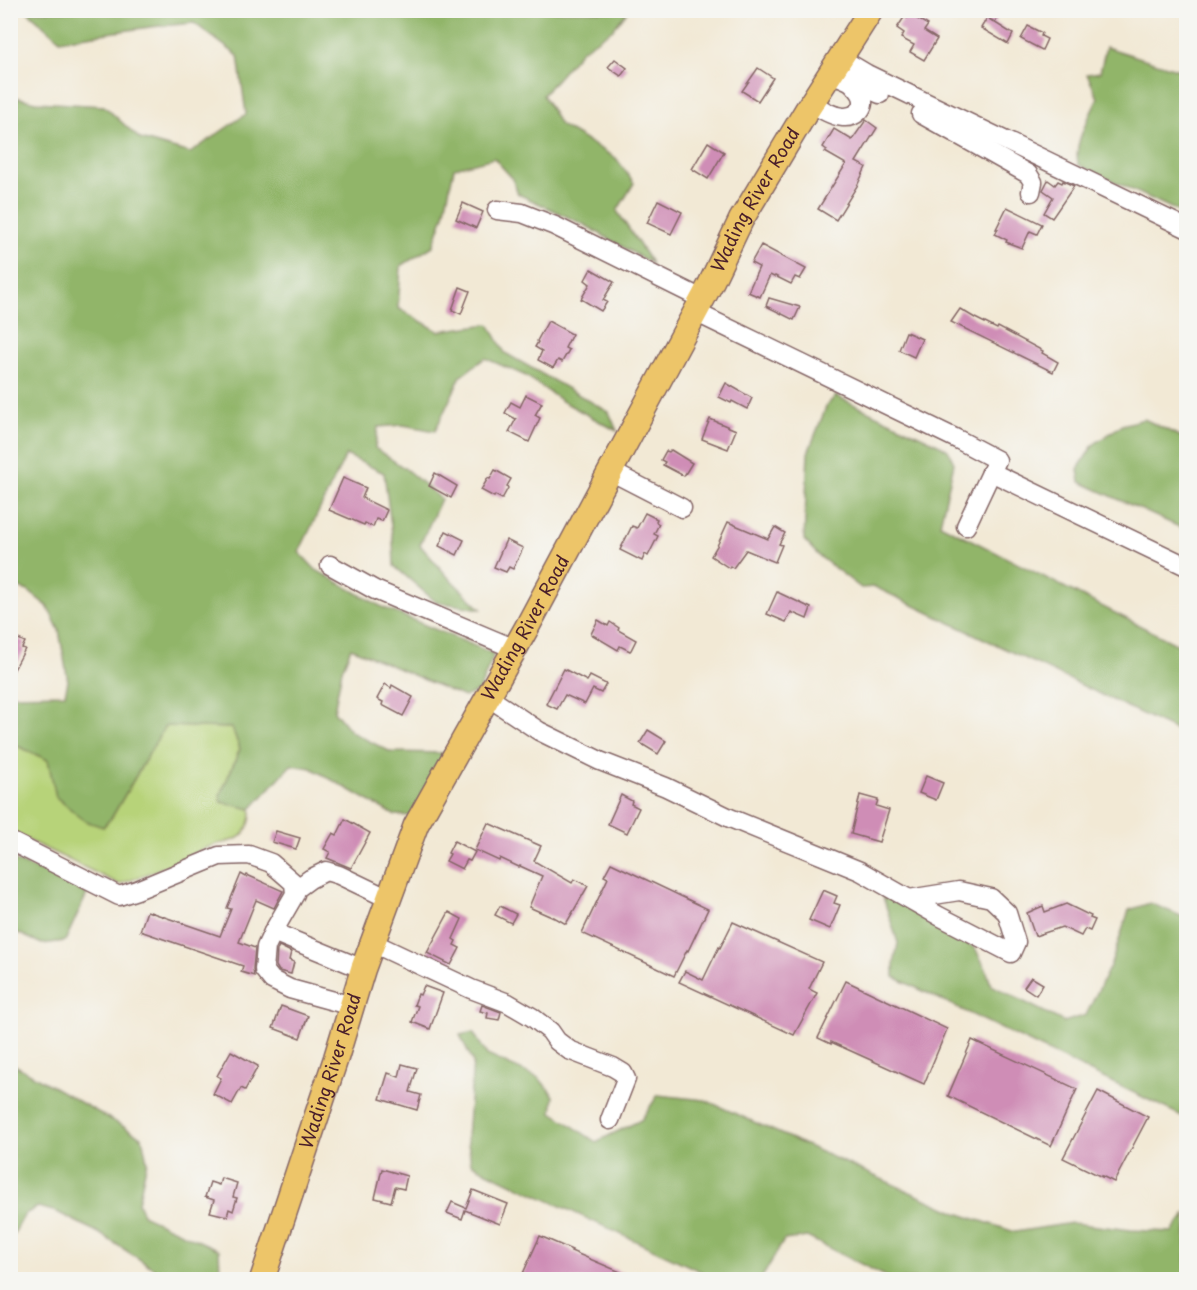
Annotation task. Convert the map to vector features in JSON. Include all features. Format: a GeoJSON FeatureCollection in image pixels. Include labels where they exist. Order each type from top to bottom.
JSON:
{"type":"FeatureCollection","features":[{"type":"Feature","properties":{"kind":"main road","name":"Wading River Road"},"geometry":{"type":"LineString","coordinates":[[262,1280],[336,1058],[363,969],[416,825],[515,649],[698,306],[741,220],[812,103],[841,71],[871,10]]}},
{"type":"Feature","properties":{"kind":"lane"},"geometry":{"type":"LineString","coordinates":[[812,103],[829,113],[842,117],[852,116],[860,111],[862,96],[841,71]]}},
{"type":"Feature","properties":{"kind":"lane"},"geometry":{"type":"LineString","coordinates":[[841,71],[1028,174],[1034,182],[1031,192]]}},
{"type":"Feature","properties":{"kind":"lane"},"geometry":{"type":"LineString","coordinates":[[841,71],[867,75],[1186,228]]}},
{"type":"Feature","properties":{"kind":"lane"},"geometry":{"type":"LineString","coordinates":[[496,210],[522,213],[555,226],[698,306],[997,460],[966,526]]}},
{"type":"Feature","properties":{"kind":"lane"},"geometry":{"type":"LineString","coordinates":[[610,471],[682,508]]}},
{"type":"Feature","properties":{"kind":"lane"},"geometry":{"type":"LineString","coordinates":[[991,472],[1186,566]]}},
{"type":"Feature","properties":{"kind":"lane"},"geometry":{"type":"LineString","coordinates":[[330,565],[375,590],[515,649]]}},
{"type":"Feature","properties":{"kind":"lane"},"geometry":{"type":"LineString","coordinates":[[488,697],[538,731],[666,787],[730,818],[860,871],[909,899],[939,916],[1011,953],[1016,942],[1007,913],[991,898],[958,891],[909,899]]}},
{"type":"Feature","properties":{"kind":"lane"},"geometry":{"type":"LineString","coordinates":[[10,841],[119,896],[219,856],[249,855],[271,863],[294,883],[295,894],[266,947],[264,970],[272,980],[290,989],[352,1006]]}},
{"type":"Feature","properties":{"kind":"lane"},"geometry":{"type":"LineString","coordinates":[[295,890],[326,871],[389,898]]}},
{"type":"Feature","properties":{"kind":"lane"},"geometry":{"type":"LineString","coordinates":[[273,932],[363,969]]}},
{"type":"Feature","properties":{"kind":"lane"},"geometry":{"type":"LineString","coordinates":[[373,943],[471,989],[508,1003],[532,1017],[569,1050],[623,1073],[626,1079],[610,1120]]}},
{"type":"Feature","properties":{"kind":"green space"},"geometry":{"type":"Polygon","coordinates":[[[27,11],[628,11],[613,29],[581,51],[543,95],[560,125],[616,158],[634,183],[617,211],[652,264],[585,225],[518,194],[512,178],[494,158],[454,168],[444,215],[433,246],[401,266],[398,308],[438,331],[489,324],[505,353],[609,412],[617,431],[562,401],[526,376],[485,358],[461,376],[435,431],[403,425],[378,427],[375,448],[407,470],[441,499],[420,545],[448,577],[481,609],[436,602],[394,566],[384,473],[346,455],[299,552],[316,570],[382,607],[494,654],[479,691],[464,697],[351,648],[342,670],[334,711],[351,732],[391,752],[445,753],[413,816],[394,815],[311,768],[291,765],[251,809],[221,802],[220,796],[240,749],[232,728],[165,726],[112,817],[103,827],[85,821],[56,797],[48,760],[11,743],[11,695],[65,694],[68,681],[59,630],[47,606],[28,591],[11,585],[11,96],[36,102],[104,106],[140,139],[190,153],[246,114],[238,56],[194,23],[60,40],[27,11]]]}},
{"type":"Feature","properties":{"kind":"green space"},"geometry":{"type":"Polygon","coordinates":[[[1106,47],[1186,72],[1186,215],[1079,165],[1077,149],[1079,141],[1098,98],[1087,74],[1100,72],[1106,47]]]}},
{"type":"Feature","properties":{"kind":"green space"},"geometry":{"type":"Polygon","coordinates":[[[836,396],[948,450],[954,463],[940,524],[1186,649],[1186,735],[875,587],[861,588],[819,556],[804,540],[808,453],[827,405],[836,396]]]}},
{"type":"Feature","properties":{"kind":"green space"},"geometry":{"type":"Polygon","coordinates":[[[1144,419],[1186,439],[1186,530],[1080,482],[1078,469],[1093,445],[1122,425],[1144,419]]]}},
{"type":"Feature","properties":{"kind":"green space"},"geometry":{"type":"Polygon","coordinates":[[[165,726],[232,728],[240,749],[220,796],[222,802],[251,809],[249,825],[238,838],[211,846],[119,884],[11,832],[10,743],[48,760],[57,797],[103,827],[112,817],[165,726]]]}},
{"type":"Feature","properties":{"kind":"green space"},"geometry":{"type":"Polygon","coordinates":[[[10,859],[61,879],[87,894],[65,941],[42,944],[11,930],[10,859]]]}},
{"type":"Feature","properties":{"kind":"green space"},"geometry":{"type":"Polygon","coordinates":[[[882,894],[975,948],[991,985],[1064,1022],[1086,1015],[1111,964],[1129,910],[1150,903],[1186,918],[1186,1118],[894,977],[898,943],[882,894]]]}},
{"type":"Feature","properties":{"kind":"green space"},"geometry":{"type":"Polygon","coordinates":[[[473,1032],[487,1055],[539,1078],[554,1096],[552,1112],[596,1142],[641,1120],[658,1095],[705,1100],[957,1213],[1015,1232],[1072,1223],[1172,1232],[1186,1214],[1186,1270],[1181,1280],[891,1279],[807,1237],[784,1240],[761,1279],[717,1279],[471,1163],[467,1137],[473,1062],[460,1035],[473,1032]]]}},
{"type":"Feature","properties":{"kind":"green space"},"geometry":{"type":"Polygon","coordinates":[[[11,1063],[142,1137],[147,1161],[138,1203],[144,1216],[219,1250],[220,1272],[225,1279],[170,1279],[99,1233],[57,1212],[38,1207],[25,1214],[11,1239],[11,1063]]]}},
{"type":"Feature","properties":{"kind":"building"},"geometry":{"type":"Polygon","coordinates":[[[972,10],[1001,10],[995,22],[989,19],[1013,34],[1008,44],[981,28],[987,18],[972,10]]]}},
{"type":"Feature","properties":{"kind":"building"},"geometry":{"type":"Polygon","coordinates":[[[909,14],[928,25],[924,31],[937,39],[924,60],[910,52],[914,45],[901,38],[904,33],[897,28],[909,14]]]}},
{"type":"Feature","properties":{"kind":"building"},"geometry":{"type":"Polygon","coordinates":[[[1028,26],[1042,33],[1041,36],[1047,39],[1042,50],[1021,39],[1028,26]]]}},
{"type":"Feature","properties":{"kind":"building"},"geometry":{"type":"Polygon","coordinates":[[[615,59],[627,68],[621,76],[608,67],[615,59]]]}},
{"type":"Feature","properties":{"kind":"building"},"geometry":{"type":"Polygon","coordinates":[[[758,68],[773,78],[758,101],[742,91],[758,68]]]}},
{"type":"Feature","properties":{"kind":"building"},"geometry":{"type":"Polygon","coordinates":[[[866,120],[877,128],[856,162],[866,167],[836,220],[818,209],[846,164],[825,152],[827,150],[823,147],[834,129],[852,140],[866,120]]]}},
{"type":"Feature","properties":{"kind":"building"},"geometry":{"type":"Polygon","coordinates":[[[708,142],[724,152],[708,179],[692,169],[708,142]]]}},
{"type":"Feature","properties":{"kind":"building"},"geometry":{"type":"Polygon","coordinates":[[[1048,180],[1055,185],[1058,181],[1062,183],[1063,181],[1074,186],[1052,218],[1044,213],[1053,197],[1043,190],[1048,180]]]}},
{"type":"Feature","properties":{"kind":"building"},"geometry":{"type":"Polygon","coordinates":[[[658,200],[682,212],[671,234],[647,223],[658,200]]]}},
{"type":"Feature","properties":{"kind":"building"},"geometry":{"type":"Polygon","coordinates":[[[463,203],[483,212],[476,228],[456,219],[463,203]]]}},
{"type":"Feature","properties":{"kind":"building"},"geometry":{"type":"Polygon","coordinates":[[[1007,207],[1042,224],[1037,234],[1030,231],[1022,248],[1006,242],[1007,240],[995,234],[1007,207]]]}},
{"type":"Feature","properties":{"kind":"building"},"geometry":{"type":"Polygon","coordinates":[[[761,245],[806,269],[800,279],[795,277],[791,284],[770,275],[760,297],[748,292],[759,267],[751,263],[761,245]]]}},
{"type":"Feature","properties":{"kind":"building"},"geometry":{"type":"Polygon","coordinates":[[[591,269],[614,282],[603,300],[607,302],[601,311],[581,299],[590,284],[585,280],[591,269]]]}},
{"type":"Feature","properties":{"kind":"building"},"geometry":{"type":"Polygon","coordinates":[[[460,287],[470,291],[461,314],[452,310],[460,287]]]}},
{"type":"Feature","properties":{"kind":"building"},"geometry":{"type":"Polygon","coordinates":[[[769,298],[800,307],[794,320],[766,306],[769,298]]]}},
{"type":"Feature","properties":{"kind":"building"},"geometry":{"type":"Polygon","coordinates":[[[960,309],[1043,351],[1042,353],[1058,362],[1053,372],[951,322],[960,309]]]}},
{"type":"Feature","properties":{"kind":"building"},"geometry":{"type":"Polygon","coordinates":[[[548,321],[572,334],[565,348],[569,350],[562,362],[558,360],[553,368],[538,360],[542,351],[535,347],[548,321]]]}},
{"type":"Feature","properties":{"kind":"building"},"geometry":{"type":"Polygon","coordinates":[[[906,332],[922,339],[914,357],[899,350],[906,332]]]}},
{"type":"Feature","properties":{"kind":"building"},"geometry":{"type":"Polygon","coordinates":[[[726,383],[752,398],[747,409],[719,397],[726,383]]]}},
{"type":"Feature","properties":{"kind":"building"},"geometry":{"type":"Polygon","coordinates":[[[526,395],[542,403],[535,415],[540,418],[529,442],[509,432],[516,419],[505,413],[511,402],[520,407],[526,395]]]}},
{"type":"Feature","properties":{"kind":"building"},"geometry":{"type":"Polygon","coordinates":[[[710,419],[736,430],[728,449],[702,439],[710,419]]]}},
{"type":"Feature","properties":{"kind":"building"},"geometry":{"type":"Polygon","coordinates":[[[671,450],[692,463],[684,476],[663,465],[665,462],[661,460],[666,451],[671,450]]]}},
{"type":"Feature","properties":{"kind":"building"},"geometry":{"type":"Polygon","coordinates":[[[495,470],[511,479],[502,499],[481,490],[495,470]]]}},
{"type":"Feature","properties":{"kind":"building"},"geometry":{"type":"Polygon","coordinates":[[[435,473],[457,486],[451,498],[429,486],[435,473]]]}},
{"type":"Feature","properties":{"kind":"building"},"geometry":{"type":"Polygon","coordinates":[[[343,478],[366,488],[362,498],[387,510],[382,521],[376,519],[373,527],[329,510],[343,478]]]}},
{"type":"Feature","properties":{"kind":"building"},"geometry":{"type":"Polygon","coordinates":[[[645,513],[657,519],[656,522],[659,524],[654,534],[658,536],[648,556],[645,554],[642,561],[620,550],[632,526],[637,528],[645,513]]]}},
{"type":"Feature","properties":{"kind":"building"},"geometry":{"type":"Polygon","coordinates":[[[728,522],[768,539],[775,527],[785,533],[779,544],[782,545],[775,562],[746,550],[733,568],[730,566],[729,568],[711,556],[728,522]]]}},
{"type":"Feature","properties":{"kind":"building"},"geometry":{"type":"Polygon","coordinates":[[[446,531],[464,540],[457,555],[439,546],[446,531]]]}},
{"type":"Feature","properties":{"kind":"building"},"geometry":{"type":"Polygon","coordinates":[[[506,540],[523,548],[513,569],[509,567],[506,572],[494,567],[506,540]]]}},
{"type":"Feature","properties":{"kind":"building"},"geometry":{"type":"Polygon","coordinates":[[[777,592],[811,608],[807,619],[791,612],[786,622],[767,614],[777,592]]]}},
{"type":"Feature","properties":{"kind":"building"},"geometry":{"type":"Polygon","coordinates":[[[598,620],[608,626],[610,622],[619,628],[618,630],[636,640],[631,650],[620,646],[618,650],[591,634],[598,620]]]}},
{"type":"Feature","properties":{"kind":"building"},"geometry":{"type":"Polygon","coordinates":[[[10,635],[25,642],[22,648],[25,649],[10,677],[10,635]]]}},
{"type":"Feature","properties":{"kind":"building"},"geometry":{"type":"Polygon","coordinates":[[[564,669],[587,681],[590,676],[606,684],[601,693],[593,689],[585,704],[565,695],[557,709],[546,704],[564,669]]]}},
{"type":"Feature","properties":{"kind":"building"},"geometry":{"type":"Polygon","coordinates":[[[385,684],[391,688],[392,685],[413,697],[403,716],[382,705],[383,702],[377,699],[385,684]]]}},
{"type":"Feature","properties":{"kind":"building"},"geometry":{"type":"Polygon","coordinates":[[[648,730],[666,741],[658,754],[640,743],[648,730]]]}},
{"type":"Feature","properties":{"kind":"building"},"geometry":{"type":"Polygon","coordinates":[[[926,776],[943,783],[936,800],[919,793],[926,776]]]}},
{"type":"Feature","properties":{"kind":"building"},"geometry":{"type":"Polygon","coordinates":[[[621,795],[639,808],[627,833],[608,824],[621,795]]]}},
{"type":"Feature","properties":{"kind":"building"},"geometry":{"type":"Polygon","coordinates":[[[860,795],[878,800],[876,806],[889,810],[879,842],[851,834],[860,795]]]}},
{"type":"Feature","properties":{"kind":"building"},"geometry":{"type":"Polygon","coordinates":[[[345,819],[370,833],[351,868],[327,858],[330,852],[324,849],[333,833],[337,835],[345,819]]]}},
{"type":"Feature","properties":{"kind":"building"},"geometry":{"type":"Polygon","coordinates":[[[488,823],[541,846],[534,861],[572,883],[574,879],[588,886],[566,924],[529,907],[542,876],[475,850],[488,823]]]}},
{"type":"Feature","properties":{"kind":"building"},"geometry":{"type":"Polygon","coordinates":[[[276,831],[300,838],[296,849],[272,842],[276,831]]]}},
{"type":"Feature","properties":{"kind":"building"},"geometry":{"type":"Polygon","coordinates":[[[454,841],[475,852],[462,869],[446,861],[454,841]]]}},
{"type":"Feature","properties":{"kind":"building"},"geometry":{"type":"Polygon","coordinates":[[[611,863],[708,909],[674,976],[582,933],[608,878],[604,876],[611,863]]]}},
{"type":"Feature","properties":{"kind":"building"},"geometry":{"type":"Polygon","coordinates":[[[241,874],[283,891],[274,908],[256,900],[239,942],[255,948],[254,976],[241,972],[243,966],[140,931],[147,911],[220,936],[231,909],[227,908],[241,874]]]}},
{"type":"Feature","properties":{"kind":"building"},"geometry":{"type":"Polygon","coordinates":[[[823,890],[837,896],[834,903],[840,905],[830,929],[809,920],[823,890]]]}},
{"type":"Feature","properties":{"kind":"building"},"geometry":{"type":"Polygon","coordinates":[[[1066,904],[1095,920],[1090,931],[1085,929],[1081,936],[1062,927],[1035,936],[1027,913],[1043,906],[1045,912],[1066,904]]]}},
{"type":"Feature","properties":{"kind":"building"},"geometry":{"type":"Polygon","coordinates":[[[500,906],[516,914],[511,923],[495,915],[500,906]]]}},
{"type":"Feature","properties":{"kind":"building"},"geometry":{"type":"Polygon","coordinates":[[[449,912],[462,919],[453,939],[456,941],[454,945],[460,948],[451,965],[427,953],[449,912]]]}},
{"type":"Feature","properties":{"kind":"building"},"geometry":{"type":"Polygon","coordinates":[[[733,922],[822,962],[809,989],[817,993],[794,1035],[679,982],[685,971],[703,980],[733,922]]]}},
{"type":"Feature","properties":{"kind":"building"},"geometry":{"type":"Polygon","coordinates":[[[279,946],[291,952],[289,960],[294,962],[291,974],[279,971],[276,966],[279,946]]]}},
{"type":"Feature","properties":{"kind":"building"},"geometry":{"type":"Polygon","coordinates":[[[1031,977],[1043,984],[1036,995],[1024,987],[1031,977]]]}},
{"type":"Feature","properties":{"kind":"building"},"geometry":{"type":"Polygon","coordinates":[[[846,981],[947,1029],[924,1084],[818,1038],[846,981]]]}},
{"type":"Feature","properties":{"kind":"building"},"geometry":{"type":"Polygon","coordinates":[[[424,986],[443,993],[430,1029],[412,1022],[418,1006],[414,1005],[424,986]]]}},
{"type":"Feature","properties":{"kind":"building"},"geometry":{"type":"Polygon","coordinates":[[[482,1005],[501,1012],[499,1020],[487,1018],[488,1013],[480,1011],[482,1005]]]}},
{"type":"Feature","properties":{"kind":"building"},"geometry":{"type":"Polygon","coordinates":[[[281,1006],[308,1016],[300,1038],[273,1028],[281,1006]]]}},
{"type":"Feature","properties":{"kind":"building"},"geometry":{"type":"Polygon","coordinates":[[[972,1040],[1077,1089],[1051,1146],[948,1096],[972,1040]]]}},
{"type":"Feature","properties":{"kind":"building"},"geometry":{"type":"Polygon","coordinates":[[[231,1051],[258,1066],[245,1090],[241,1088],[232,1104],[213,1094],[221,1078],[217,1076],[231,1051]]]}},
{"type":"Feature","properties":{"kind":"building"},"geometry":{"type":"Polygon","coordinates":[[[402,1064],[417,1068],[410,1092],[421,1095],[417,1110],[380,1099],[388,1073],[399,1077],[402,1064]]]}},
{"type":"Feature","properties":{"kind":"building"},"geometry":{"type":"Polygon","coordinates":[[[1098,1091],[1148,1117],[1114,1182],[1063,1158],[1098,1091]]]}},
{"type":"Feature","properties":{"kind":"building"},"geometry":{"type":"Polygon","coordinates":[[[382,1169],[407,1176],[404,1189],[395,1187],[391,1202],[375,1198],[382,1169]]]}},
{"type":"Feature","properties":{"kind":"building"},"geometry":{"type":"Polygon","coordinates":[[[221,1178],[237,1183],[233,1197],[237,1198],[233,1211],[229,1209],[227,1216],[210,1212],[214,1200],[205,1197],[210,1182],[219,1185],[221,1178]]]}},
{"type":"Feature","properties":{"kind":"building"},"geometry":{"type":"Polygon","coordinates":[[[473,1190],[508,1204],[500,1224],[465,1210],[462,1219],[447,1213],[452,1202],[466,1208],[473,1190]]]}},
{"type":"Feature","properties":{"kind":"building"},"geometry":{"type":"Polygon","coordinates":[[[540,1236],[571,1251],[639,1280],[520,1280],[540,1236]]]}}]}
